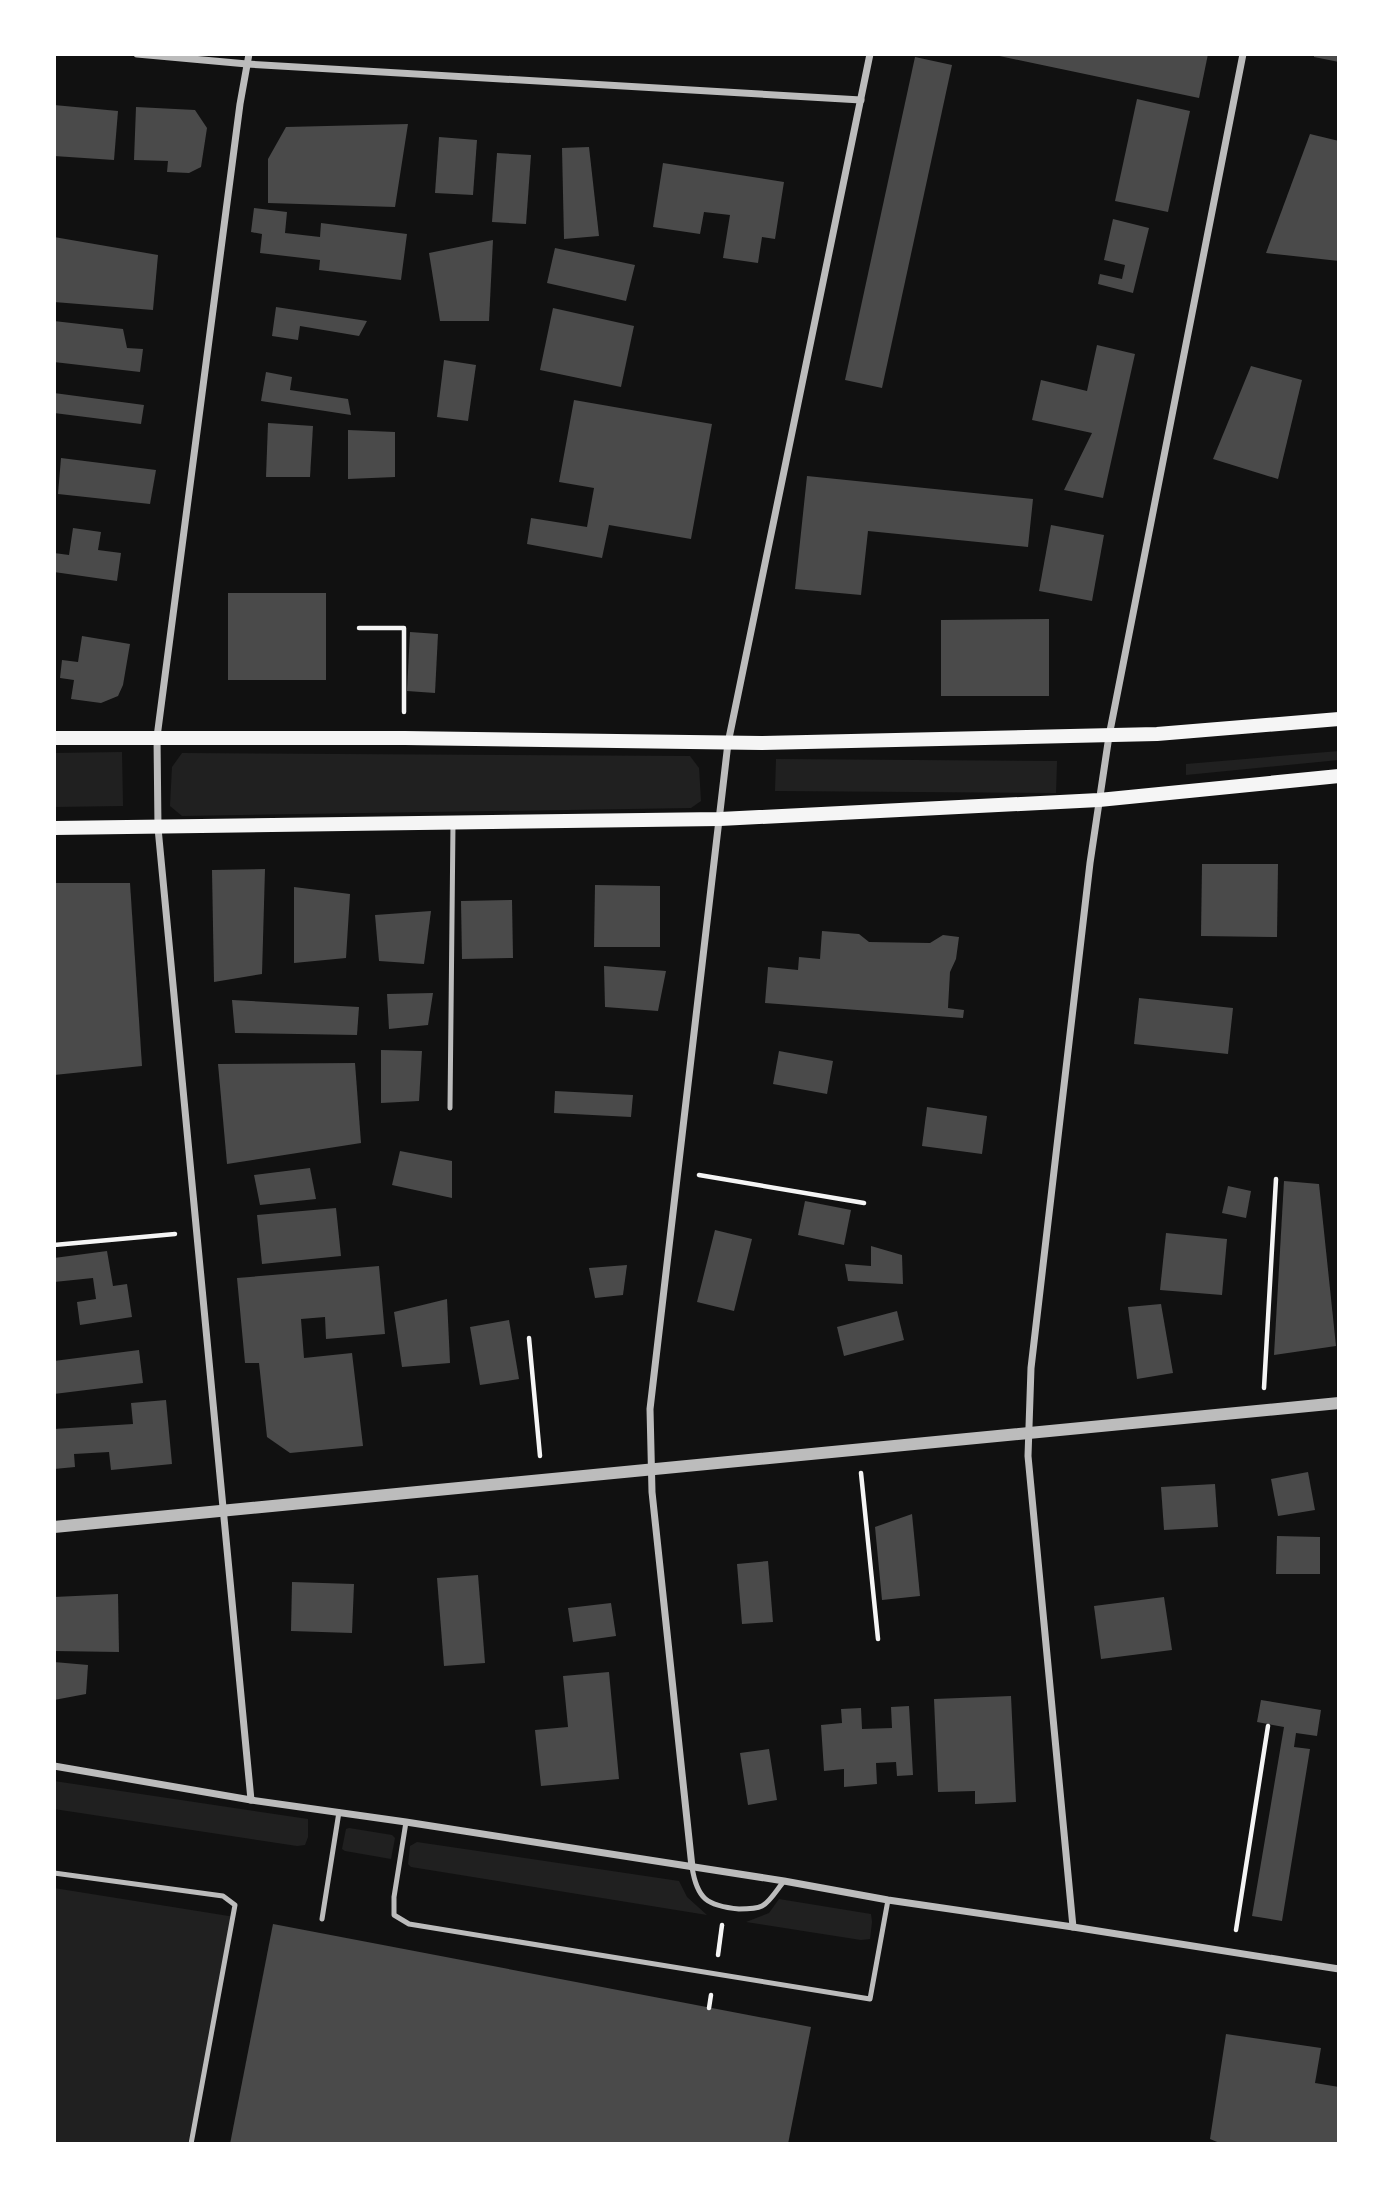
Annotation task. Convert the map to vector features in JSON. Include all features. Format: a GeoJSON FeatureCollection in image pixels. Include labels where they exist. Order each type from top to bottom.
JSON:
{"type":"FeatureCollection","features":[{"type":"Feature","properties":{"kind":"main road"},"geometry":{"type":"LineString","coordinates":[[54,738],[405,738],[728,743],[1109,736],[1339,719]]}},
{"type":"Feature","properties":{"kind":"main road"},"geometry":{"type":"LineString","coordinates":[[54,828],[720,819],[1099,800],[1339,776]]}},
{"type":"Feature","properties":{"kind":"street"},"geometry":{"type":"LineString","coordinates":[[137,54],[247,64],[861,100]]}},
{"type":"Feature","properties":{"kind":"street"},"geometry":{"type":"LineString","coordinates":[[249,54],[238,118],[157,737],[158,828],[251,1800]]}},
{"type":"Feature","properties":{"kind":"street"},"geometry":{"type":"LineString","coordinates":[[692,1867],[652,1492],[650,1409],[728,743],[870,54]]}},
{"type":"Feature","properties":{"kind":"street"},"geometry":{"type":"LineString","coordinates":[[1073,1927],[1028,1456],[1031,1368],[1109,736],[1243,54]]}},
{"type":"Feature","properties":{"kind":"street"},"geometry":{"type":"LineString","coordinates":[[54,1527],[1339,1403]]}},
{"type":"Feature","properties":{"kind":"street"},"geometry":{"type":"LineString","coordinates":[[54,1766],[251,1800],[1339,1969]]}},
{"type":"Feature","properties":{"kind":"lane"},"geometry":{"type":"LineString","coordinates":[[450,1108],[453,823]]}},
{"type":"Feature","properties":{"kind":"lane"},"geometry":{"type":"LineString","coordinates":[[322,1919],[339,1812]]}},
{"type":"Feature","properties":{"kind":"lane"},"geometry":{"type":"LineString","coordinates":[[406,1822],[394,1897],[394,1915],[409,1924],[870,1999],[888,1900]]}},
{"type":"Feature","properties":{"kind":"lane"},"geometry":{"type":"LineString","coordinates":[[692,1867],[695,1887],[707,1902],[726,1908],[746,1909],[762,1906],[784,1881]]}},
{"type":"Feature","properties":{"kind":"lane"},"geometry":{"type":"LineString","coordinates":[[54,1873],[223,1895],[235,1905],[191,2144]]}},
{"type":"Feature","properties":{"kind":"path"},"geometry":{"type":"LineString","coordinates":[[359,628],[404,628],[405,738]]}},
{"type":"Feature","properties":{"kind":"path"},"geometry":{"type":"LineString","coordinates":[[678,1172],[864,1203]]}},
{"type":"Feature","properties":{"kind":"path"},"geometry":{"type":"LineString","coordinates":[[1263,1411],[1276,1179]]}},
{"type":"Feature","properties":{"kind":"path"},"geometry":{"type":"LineString","coordinates":[[54,1245],[197,1231]]}},
{"type":"Feature","properties":{"kind":"path"},"geometry":{"type":"LineString","coordinates":[[529,1339],[542,1480]]}},
{"type":"Feature","properties":{"kind":"path"},"geometry":{"type":"LineString","coordinates":[[859,1450],[878,1639]]}},
{"type":"Feature","properties":{"kind":"path"},"geometry":{"type":"LineString","coordinates":[[1232,1952],[1268,1726]]}},
{"type":"Feature","properties":{"kind":"shaded area"},"geometry":{"type":"Polygon","coordinates":[[[1339,751],[1339,760],[1186,775],[1186,764],[1339,751]]]}},
{"type":"Feature","properties":{"kind":"shaded area"},"geometry":{"type":"Polygon","coordinates":[[[122,752],[123,806],[54,807],[54,753],[122,752]]]}},
{"type":"Feature","properties":{"kind":"shaded area"},"geometry":{"type":"Polygon","coordinates":[[[182,753],[690,756],[699,768],[701,801],[691,808],[182,816],[170,806],[172,767],[182,753]]]}},
{"type":"Feature","properties":{"kind":"shaded area"},"geometry":{"type":"Polygon","coordinates":[[[776,759],[1057,761],[1056,793],[775,791],[776,759]]]}},
{"type":"Feature","properties":{"kind":"shaded area"},"geometry":{"type":"Polygon","coordinates":[[[54,1781],[308,1819],[308,1837],[305,1845],[297,1846],[54,1809],[54,1781]]]}},
{"type":"Feature","properties":{"kind":"shaded area"},"geometry":{"type":"Polygon","coordinates":[[[346,1829],[392,1835],[395,1838],[391,1859],[342,1849],[346,1829]]]}},
{"type":"Feature","properties":{"kind":"shaded area"},"geometry":{"type":"Polygon","coordinates":[[[417,1842],[679,1881],[687,1897],[707,1915],[411,1867],[408,1864],[410,1846],[417,1842]]]}},
{"type":"Feature","properties":{"kind":"shaded area"},"geometry":{"type":"Polygon","coordinates":[[[54,1888],[235,1917],[188,2144],[54,2144],[54,1888]]]}},
{"type":"Feature","properties":{"kind":"shaded area"},"geometry":{"type":"Polygon","coordinates":[[[779,1899],[871,1914],[870,1939],[861,1940],[746,1922],[769,1913],[779,1899]]]}},
{"type":"Feature","properties":{"kind":"building"},"geometry":{"type":"Polygon","coordinates":[[[990,54],[1208,54],[1199,98],[990,54]]]}},
{"type":"Feature","properties":{"kind":"building"},"geometry":{"type":"Polygon","coordinates":[[[1314,54],[1339,54],[1339,62],[1314,57],[1314,54]]]}},
{"type":"Feature","properties":{"kind":"building"},"geometry":{"type":"Polygon","coordinates":[[[915,57],[952,65],[882,388],[845,380],[915,57]]]}},
{"type":"Feature","properties":{"kind":"building"},"geometry":{"type":"Polygon","coordinates":[[[1137,99],[1190,111],[1168,212],[1115,201],[1137,99]]]}},
{"type":"Feature","properties":{"kind":"building"},"geometry":{"type":"Polygon","coordinates":[[[54,105],[118,111],[114,160],[54,156],[54,105]]]}},
{"type":"Feature","properties":{"kind":"building"},"geometry":{"type":"Polygon","coordinates":[[[136,107],[195,110],[207,128],[201,167],[189,173],[167,172],[168,161],[134,160],[136,107]]]}},
{"type":"Feature","properties":{"kind":"building"},"geometry":{"type":"Polygon","coordinates":[[[408,124],[395,207],[268,203],[268,159],[286,127],[408,124]]]}},
{"type":"Feature","properties":{"kind":"building"},"geometry":{"type":"Polygon","coordinates":[[[1310,134],[1339,141],[1339,261],[1266,253],[1310,134]]]}},
{"type":"Feature","properties":{"kind":"building"},"geometry":{"type":"Polygon","coordinates":[[[439,137],[477,140],[473,195],[435,193],[439,137]]]}},
{"type":"Feature","properties":{"kind":"building"},"geometry":{"type":"Polygon","coordinates":[[[589,147],[599,236],[564,239],[562,148],[589,147]]]}},
{"type":"Feature","properties":{"kind":"building"},"geometry":{"type":"Polygon","coordinates":[[[497,153],[531,155],[526,224],[492,222],[497,153]]]}},
{"type":"Feature","properties":{"kind":"building"},"geometry":{"type":"Polygon","coordinates":[[[663,163],[784,182],[775,239],[762,237],[758,263],[723,258],[730,215],[704,212],[700,234],[653,227],[663,163]]]}},
{"type":"Feature","properties":{"kind":"building"},"geometry":{"type":"Polygon","coordinates":[[[254,208],[287,212],[285,233],[320,237],[321,223],[407,234],[401,280],[319,270],[320,260],[260,253],[262,234],[251,232],[254,208]]]}},
{"type":"Feature","properties":{"kind":"building"},"geometry":{"type":"Polygon","coordinates":[[[1113,219],[1149,228],[1133,293],[1098,284],[1100,274],[1122,279],[1125,265],[1104,260],[1113,219]]]}},
{"type":"Feature","properties":{"kind":"building"},"geometry":{"type":"Polygon","coordinates":[[[54,237],[158,255],[153,310],[54,302],[54,237]]]}},
{"type":"Feature","properties":{"kind":"building"},"geometry":{"type":"Polygon","coordinates":[[[493,240],[489,321],[440,321],[429,253],[493,240]]]}},
{"type":"Feature","properties":{"kind":"building"},"geometry":{"type":"Polygon","coordinates":[[[555,248],[635,265],[626,301],[547,283],[555,248]]]}},
{"type":"Feature","properties":{"kind":"building"},"geometry":{"type":"Polygon","coordinates":[[[276,307],[367,321],[359,336],[300,326],[298,340],[272,336],[276,307]]]}},
{"type":"Feature","properties":{"kind":"building"},"geometry":{"type":"Polygon","coordinates":[[[553,308],[634,326],[621,387],[540,370],[553,308]]]}},
{"type":"Feature","properties":{"kind":"building"},"geometry":{"type":"Polygon","coordinates":[[[54,321],[123,329],[127,348],[143,349],[140,372],[54,362],[54,321]]]}},
{"type":"Feature","properties":{"kind":"building"},"geometry":{"type":"Polygon","coordinates":[[[1097,345],[1135,354],[1103,498],[1064,490],[1092,433],[1032,420],[1041,380],[1087,391],[1097,345]]]}},
{"type":"Feature","properties":{"kind":"building"},"geometry":{"type":"Polygon","coordinates":[[[444,360],[476,365],[468,421],[437,417],[444,360]]]}},
{"type":"Feature","properties":{"kind":"building"},"geometry":{"type":"Polygon","coordinates":[[[1251,366],[1302,380],[1278,479],[1213,459],[1251,366]]]}},
{"type":"Feature","properties":{"kind":"building"},"geometry":{"type":"Polygon","coordinates":[[[266,372],[292,377],[290,390],[348,399],[351,415],[261,401],[266,372]]]}},
{"type":"Feature","properties":{"kind":"building"},"geometry":{"type":"Polygon","coordinates":[[[54,393],[144,405],[141,424],[54,413],[54,393]]]}},
{"type":"Feature","properties":{"kind":"building"},"geometry":{"type":"Polygon","coordinates":[[[574,400],[712,424],[691,539],[609,525],[602,558],[527,544],[531,518],[587,527],[594,488],[559,482],[574,400]]]}},
{"type":"Feature","properties":{"kind":"building"},"geometry":{"type":"Polygon","coordinates":[[[268,423],[313,426],[310,477],[266,477],[268,423]]]}},
{"type":"Feature","properties":{"kind":"building"},"geometry":{"type":"Polygon","coordinates":[[[348,430],[395,432],[395,477],[348,479],[348,430]]]}},
{"type":"Feature","properties":{"kind":"building"},"geometry":{"type":"Polygon","coordinates":[[[61,458],[156,470],[150,504],[58,494],[61,458]]]}},
{"type":"Feature","properties":{"kind":"building"},"geometry":{"type":"Polygon","coordinates":[[[807,476],[1033,499],[1028,547],[868,531],[861,595],[795,589],[807,476]]]}},
{"type":"Feature","properties":{"kind":"building"},"geometry":{"type":"Polygon","coordinates":[[[1051,525],[1104,535],[1092,601],[1039,591],[1051,525]]]}},
{"type":"Feature","properties":{"kind":"building"},"geometry":{"type":"Polygon","coordinates":[[[73,528],[101,532],[98,550],[121,553],[117,581],[54,572],[54,553],[69,555],[73,528]]]}},
{"type":"Feature","properties":{"kind":"building"},"geometry":{"type":"Polygon","coordinates":[[[228,593],[326,593],[326,680],[228,680],[228,593]]]}},
{"type":"Feature","properties":{"kind":"building"},"geometry":{"type":"Polygon","coordinates":[[[1049,619],[1049,696],[941,696],[941,620],[1049,619]]]}},
{"type":"Feature","properties":{"kind":"building"},"geometry":{"type":"Polygon","coordinates":[[[410,632],[438,634],[435,693],[407,691],[410,632]]]}},
{"type":"Feature","properties":{"kind":"building"},"geometry":{"type":"Polygon","coordinates":[[[82,636],[130,644],[123,685],[118,696],[101,703],[71,699],[74,680],[60,678],[62,660],[78,662],[82,636]]]}},
{"type":"Feature","properties":{"kind":"building"},"geometry":{"type":"Polygon","coordinates":[[[1202,864],[1278,864],[1277,937],[1201,936],[1202,864]]]}},
{"type":"Feature","properties":{"kind":"building"},"geometry":{"type":"Polygon","coordinates":[[[265,869],[262,974],[214,982],[212,870],[265,869]]]}},
{"type":"Feature","properties":{"kind":"building"},"geometry":{"type":"Polygon","coordinates":[[[54,883],[130,883],[142,1066],[54,1075],[54,883]]]}},
{"type":"Feature","properties":{"kind":"building"},"geometry":{"type":"Polygon","coordinates":[[[595,885],[660,886],[660,947],[594,947],[595,885]]]}},
{"type":"Feature","properties":{"kind":"building"},"geometry":{"type":"Polygon","coordinates":[[[294,887],[350,894],[346,958],[294,963],[294,887]]]}},
{"type":"Feature","properties":{"kind":"building"},"geometry":{"type":"Polygon","coordinates":[[[512,900],[513,958],[462,959],[461,901],[512,900]]]}},
{"type":"Feature","properties":{"kind":"building"},"geometry":{"type":"Polygon","coordinates":[[[431,911],[424,964],[379,961],[375,915],[431,911]]]}},
{"type":"Feature","properties":{"kind":"building"},"geometry":{"type":"Polygon","coordinates":[[[822,931],[859,934],[869,942],[930,943],[943,935],[959,937],[956,959],[950,972],[948,1008],[964,1010],[963,1018],[765,1003],[768,967],[798,970],[799,957],[820,959],[822,931]]]}},
{"type":"Feature","properties":{"kind":"building"},"geometry":{"type":"Polygon","coordinates":[[[604,966],[666,971],[658,1011],[605,1007],[604,966]]]}},
{"type":"Feature","properties":{"kind":"building"},"geometry":{"type":"Polygon","coordinates":[[[433,993],[428,1025],[389,1029],[387,994],[433,993]]]}},
{"type":"Feature","properties":{"kind":"building"},"geometry":{"type":"Polygon","coordinates":[[[1139,998],[1233,1008],[1228,1054],[1134,1044],[1139,998]]]}},
{"type":"Feature","properties":{"kind":"building"},"geometry":{"type":"Polygon","coordinates":[[[232,1000],[359,1007],[357,1035],[235,1033],[232,1000]]]}},
{"type":"Feature","properties":{"kind":"building"},"geometry":{"type":"Polygon","coordinates":[[[381,1050],[422,1051],[419,1101],[381,1103],[381,1050]]]}},
{"type":"Feature","properties":{"kind":"building"},"geometry":{"type":"Polygon","coordinates":[[[779,1051],[833,1061],[827,1094],[773,1084],[779,1051]]]}},
{"type":"Feature","properties":{"kind":"building"},"geometry":{"type":"Polygon","coordinates":[[[355,1063],[361,1143],[227,1164],[218,1064],[355,1063]]]}},
{"type":"Feature","properties":{"kind":"building"},"geometry":{"type":"Polygon","coordinates":[[[555,1091],[633,1095],[631,1117],[554,1113],[555,1091]]]}},
{"type":"Feature","properties":{"kind":"building"},"geometry":{"type":"Polygon","coordinates":[[[927,1107],[987,1116],[982,1154],[922,1146],[927,1107]]]}},
{"type":"Feature","properties":{"kind":"building"},"geometry":{"type":"Polygon","coordinates":[[[400,1151],[452,1161],[452,1198],[392,1185],[400,1151]]]}},
{"type":"Feature","properties":{"kind":"building"},"geometry":{"type":"Polygon","coordinates":[[[310,1168],[316,1199],[260,1205],[254,1175],[310,1168]]]}},
{"type":"Feature","properties":{"kind":"building"},"geometry":{"type":"Polygon","coordinates":[[[1284,1181],[1319,1184],[1336,1346],[1274,1355],[1284,1181]]]}},
{"type":"Feature","properties":{"kind":"building"},"geometry":{"type":"Polygon","coordinates":[[[1228,1186],[1251,1191],[1246,1218],[1222,1213],[1228,1186]]]}},
{"type":"Feature","properties":{"kind":"building"},"geometry":{"type":"Polygon","coordinates":[[[805,1201],[851,1210],[844,1245],[798,1235],[805,1201]]]}},
{"type":"Feature","properties":{"kind":"building"},"geometry":{"type":"Polygon","coordinates":[[[336,1208],[341,1256],[262,1264],[257,1215],[336,1208]]]}},
{"type":"Feature","properties":{"kind":"building"},"geometry":{"type":"Polygon","coordinates":[[[715,1230],[752,1239],[734,1311],[697,1302],[715,1230]]]}},
{"type":"Feature","properties":{"kind":"building"},"geometry":{"type":"Polygon","coordinates":[[[1166,1233],[1227,1239],[1222,1295],[1160,1290],[1166,1233]]]}},
{"type":"Feature","properties":{"kind":"building"},"geometry":{"type":"Polygon","coordinates":[[[871,1246],[902,1255],[903,1284],[848,1281],[845,1264],[871,1266],[871,1246]]]}},
{"type":"Feature","properties":{"kind":"building"},"geometry":{"type":"Polygon","coordinates":[[[107,1251],[113,1286],[127,1284],[132,1317],[80,1325],[77,1302],[96,1299],[93,1278],[54,1282],[54,1258],[107,1251]]]}},
{"type":"Feature","properties":{"kind":"building"},"geometry":{"type":"Polygon","coordinates":[[[627,1265],[623,1295],[595,1298],[589,1268],[627,1265]]]}},
{"type":"Feature","properties":{"kind":"building"},"geometry":{"type":"Polygon","coordinates":[[[379,1266],[385,1334],[326,1339],[325,1317],[301,1319],[304,1358],[352,1353],[363,1446],[290,1453],[267,1437],[259,1363],[245,1363],[237,1278],[379,1266]]]}},
{"type":"Feature","properties":{"kind":"building"},"geometry":{"type":"Polygon","coordinates":[[[447,1299],[450,1363],[402,1367],[394,1312],[447,1299]]]}},
{"type":"Feature","properties":{"kind":"building"},"geometry":{"type":"Polygon","coordinates":[[[1161,1304],[1173,1373],[1137,1379],[1128,1307],[1161,1304]]]}},
{"type":"Feature","properties":{"kind":"building"},"geometry":{"type":"Polygon","coordinates":[[[897,1311],[904,1340],[844,1356],[837,1327],[897,1311]]]}},
{"type":"Feature","properties":{"kind":"building"},"geometry":{"type":"Polygon","coordinates":[[[509,1320],[519,1379],[480,1385],[470,1327],[509,1320]]]}},
{"type":"Feature","properties":{"kind":"building"},"geometry":{"type":"Polygon","coordinates":[[[139,1350],[143,1383],[54,1394],[54,1361],[139,1350]]]}},
{"type":"Feature","properties":{"kind":"building"},"geometry":{"type":"Polygon","coordinates":[[[166,1400],[172,1464],[111,1470],[109,1452],[74,1454],[75,1467],[54,1469],[54,1429],[133,1424],[131,1403],[166,1400]]]}},
{"type":"Feature","properties":{"kind":"building"},"geometry":{"type":"Polygon","coordinates":[[[1308,1472],[1315,1510],[1278,1516],[1271,1479],[1308,1472]]]}},
{"type":"Feature","properties":{"kind":"building"},"geometry":{"type":"Polygon","coordinates":[[[1215,1484],[1218,1527],[1164,1530],[1161,1487],[1215,1484]]]}},
{"type":"Feature","properties":{"kind":"building"},"geometry":{"type":"Polygon","coordinates":[[[912,1514],[920,1596],[882,1600],[875,1527],[912,1514]]]}},
{"type":"Feature","properties":{"kind":"building"},"geometry":{"type":"Polygon","coordinates":[[[1277,1536],[1320,1537],[1320,1574],[1276,1574],[1277,1536]]]}},
{"type":"Feature","properties":{"kind":"building"},"geometry":{"type":"Polygon","coordinates":[[[768,1561],[773,1622],[742,1624],[737,1564],[768,1561]]]}},
{"type":"Feature","properties":{"kind":"building"},"geometry":{"type":"Polygon","coordinates":[[[478,1575],[485,1663],[444,1666],[437,1578],[478,1575]]]}},
{"type":"Feature","properties":{"kind":"building"},"geometry":{"type":"Polygon","coordinates":[[[292,1582],[354,1584],[352,1633],[291,1631],[292,1582]]]}},
{"type":"Feature","properties":{"kind":"building"},"geometry":{"type":"Polygon","coordinates":[[[118,1594],[119,1652],[54,1651],[54,1597],[118,1594]]]}},
{"type":"Feature","properties":{"kind":"building"},"geometry":{"type":"Polygon","coordinates":[[[1164,1597],[1172,1650],[1101,1659],[1094,1606],[1164,1597]]]}},
{"type":"Feature","properties":{"kind":"building"},"geometry":{"type":"Polygon","coordinates":[[[611,1603],[616,1636],[573,1642],[568,1608],[611,1603]]]}},
{"type":"Feature","properties":{"kind":"building"},"geometry":{"type":"Polygon","coordinates":[[[54,1662],[88,1665],[86,1694],[54,1700],[54,1662]]]}},
{"type":"Feature","properties":{"kind":"building"},"geometry":{"type":"Polygon","coordinates":[[[609,1672],[619,1779],[541,1786],[535,1730],[568,1727],[563,1676],[609,1672]]]}},
{"type":"Feature","properties":{"kind":"building"},"geometry":{"type":"Polygon","coordinates":[[[1011,1696],[1016,1802],[975,1804],[975,1791],[938,1792],[934,1699],[1011,1696]]]}},
{"type":"Feature","properties":{"kind":"building"},"geometry":{"type":"Polygon","coordinates":[[[1261,1700],[1321,1710],[1317,1736],[1296,1733],[1294,1747],[1310,1749],[1282,1921],[1252,1916],[1284,1727],[1257,1722],[1261,1700]]]}},
{"type":"Feature","properties":{"kind":"building"},"geometry":{"type":"Polygon","coordinates":[[[909,1706],[913,1775],[897,1776],[896,1762],[876,1763],[877,1784],[844,1787],[844,1769],[824,1771],[821,1725],[842,1723],[841,1709],[861,1708],[862,1729],[892,1728],[891,1707],[909,1706]]]}},
{"type":"Feature","properties":{"kind":"building"},"geometry":{"type":"Polygon","coordinates":[[[769,1749],[777,1800],[748,1805],[740,1753],[769,1749]]]}},
{"type":"Feature","properties":{"kind":"building"},"geometry":{"type":"Polygon","coordinates":[[[273,1924],[811,2027],[788,2144],[230,2144],[273,1924]]]}},
{"type":"Feature","properties":{"kind":"building"},"geometry":{"type":"Polygon","coordinates":[[[1226,2034],[1321,2048],[1315,2083],[1339,2087],[1339,2144],[1222,2144],[1210,2139],[1226,2034]]]}}]}
